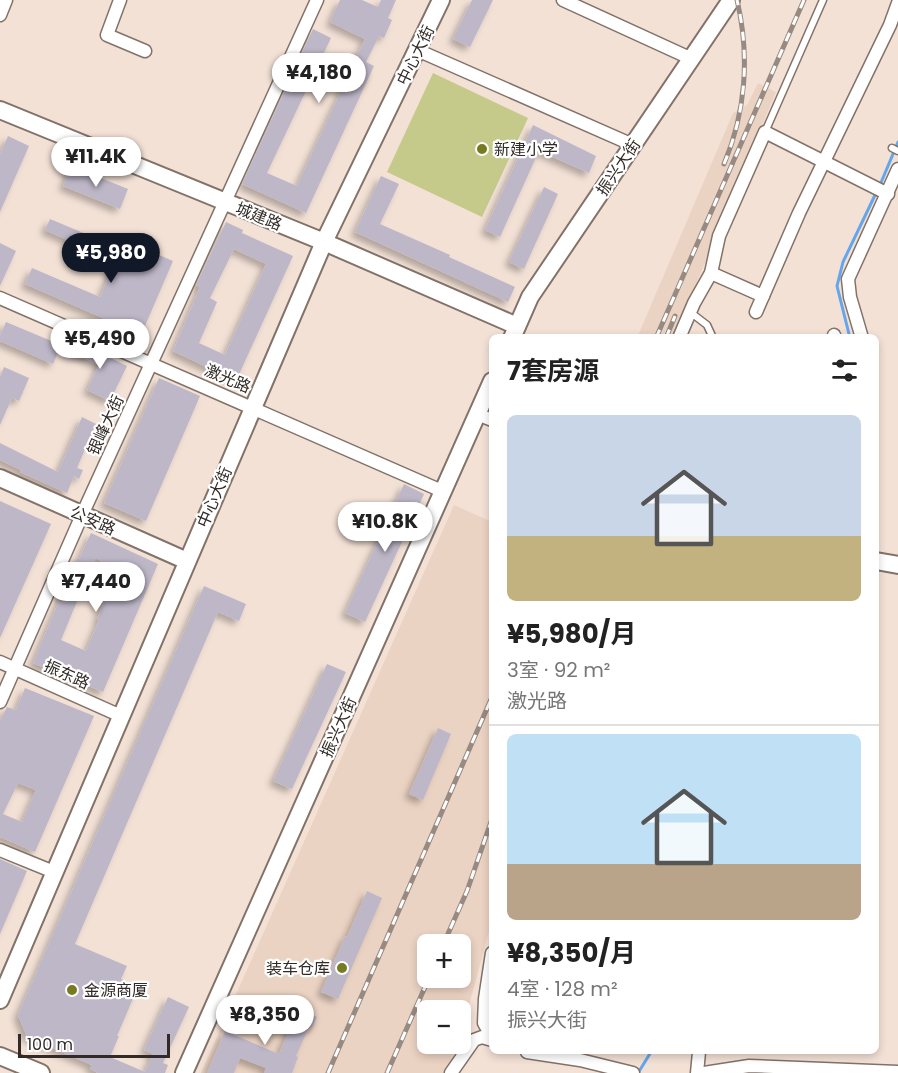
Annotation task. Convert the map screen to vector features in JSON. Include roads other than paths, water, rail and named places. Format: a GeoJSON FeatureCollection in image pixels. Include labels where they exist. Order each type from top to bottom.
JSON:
{"type":"FeatureCollection","features":[{"type":"Feature","properties":{"kind":"street"},"geometry":{"type":"LineString","coordinates":[[0,15],[6,0]]}},
{"type":"Feature","properties":{"kind":"street"},"geometry":{"type":"LineString","coordinates":[[120,0],[107,35],[145,51]]}},
{"type":"Feature","properties":{"kind":"street","name":"银峰大街"},"geometry":{"type":"LineString","coordinates":[[0,702],[82,515],[317,0]]}},
{"type":"Feature","properties":{"kind":"street","name":"中心大街"},"geometry":{"type":"LineString","coordinates":[[0,1000],[324,242],[441,0]]}},
{"type":"Feature","properties":{"kind":"street"},"geometry":{"type":"LineString","coordinates":[[563,0],[692,59]]}},
{"type":"Feature","properties":{"kind":"street","name":"振兴大街"},"geometry":{"type":"LineString","coordinates":[[514,332],[530,297],[731,0]]}},
{"type":"Feature","properties":{"kind":"street"},"geometry":{"type":"LineString","coordinates":[[756,312],[799,213],[898,3]]}},
{"type":"Feature","properties":{"kind":"street"},"geometry":{"type":"LineString","coordinates":[[417,50],[633,145]]}},
{"type":"Feature","properties":{"kind":"street","name":"城建路"},"geometry":{"type":"LineString","coordinates":[[0,110],[324,242],[514,332]]}},
{"type":"Feature","properties":{"kind":"street"},"geometry":{"type":"LineString","coordinates":[[681,334],[711,273],[719,236],[765,132],[888,194]]}},
{"type":"Feature","properties":{"kind":"street"},"geometry":{"type":"LineString","coordinates":[[861,334],[850,297],[848,279],[898,169]]}},
{"type":"Feature","properties":{"kind":"street"},"geometry":{"type":"LineString","coordinates":[[711,273],[763,296]]}},
{"type":"Feature","properties":{"kind":"street","name":"激光路"},"geometry":{"type":"LineString","coordinates":[[0,298],[442,491]]}},
{"type":"Feature","properties":{"kind":"street","name":"振兴大街"},"geometry":{"type":"LineString","coordinates":[[184,1073],[442,491],[484,417],[489,394]]}},
{"type":"Feature","properties":{"kind":"street","name":"公安路"},"geometry":{"type":"LineString","coordinates":[[0,478],[187,561]]}},
{"type":"Feature","properties":{"kind":"street"},"geometry":{"type":"LineString","coordinates":[[879,562],[898,565]]}},
{"type":"Feature","properties":{"kind":"street","name":"振东路"},"geometry":{"type":"LineString","coordinates":[[0,662],[121,716]]}},
{"type":"Feature","properties":{"kind":"street"},"geometry":{"type":"LineString","coordinates":[[0,850],[54,872]]}},
{"type":"Feature","properties":{"kind":"street"},"geometry":{"type":"LineString","coordinates":[[489,970],[484,999],[484,1023],[489,1032]]}},
{"type":"Feature","properties":{"kind":"street"},"geometry":{"type":"LineString","coordinates":[[451,1073],[474,1040],[489,1038]]}},
{"type":"Feature","properties":{"kind":"street"},"geometry":{"type":"LineString","coordinates":[[540,1054],[580,1060],[630,1072]]}},
{"type":"Feature","properties":{"kind":"street"},"geometry":{"type":"LineString","coordinates":[[697,1073],[699,1054]]}},
{"type":"Feature","properties":{"kind":"street"},"geometry":{"type":"LineString","coordinates":[[0,1056],[41,1073]]}},
{"type":"Feature","properties":{"kind":"street"},"geometry":{"type":"LineString","coordinates":[[704,1073],[749,1066],[898,1072]]}},
{"type":"Feature","properties":{"kind":"lane"},"geometry":{"type":"LineString","coordinates":[[765,132],[823,0]]}},
{"type":"Feature","properties":{"kind":"lane"},"geometry":{"type":"LineString","coordinates":[[690,312],[707,325],[711,334]]}},
{"type":"Feature","properties":{"kind":"waterway"},"geometry":{"type":"LineString","coordinates":[[880,185],[898,142]]}},
{"type":"Feature","properties":{"kind":"waterway"},"geometry":{"type":"LineString","coordinates":[[849,334],[837,286],[843,262],[877,191]]}},
{"type":"Feature","properties":{"kind":"waterway"},"geometry":{"type":"LineString","coordinates":[[638,1073],[650,1054]]}},
{"type":"Feature","properties":{"kind":"railway"},"geometry":{"type":"LineString","coordinates":[[724,164],[737,124],[744,83],[744,42],[737,0]]}},
{"type":"Feature","properties":{"kind":"railway"},"geometry":{"type":"LineString","coordinates":[[658,334],[804,0]]}},
{"type":"Feature","properties":{"kind":"railway"},"geometry":{"type":"LineString","coordinates":[[668,334],[675,316]]}},
{"type":"Feature","properties":{"kind":"railway"},"geometry":{"type":"LineString","coordinates":[[328,1073],[489,704]]}},
{"type":"Feature","properties":{"kind":"railway"},"geometry":{"type":"LineString","coordinates":[[448,934],[467,891],[489,828]]}},
{"type":"Feature","properties":{"kind":"railway"},"geometry":{"type":"LineString","coordinates":[[387,1073],[425,988]]}},
{"type":"Feature","properties":{"kind":"place","name":"新建小学"},"geometry":{"type":"Point","coordinates":[482,149]}},
{"type":"Feature","properties":{"kind":"place","name":"装车仓库"},"geometry":{"type":"Point","coordinates":[342,968]}},
{"type":"Feature","properties":{"kind":"place","name":"金源商厦"},"geometry":{"type":"Point","coordinates":[72,990]}}]}
